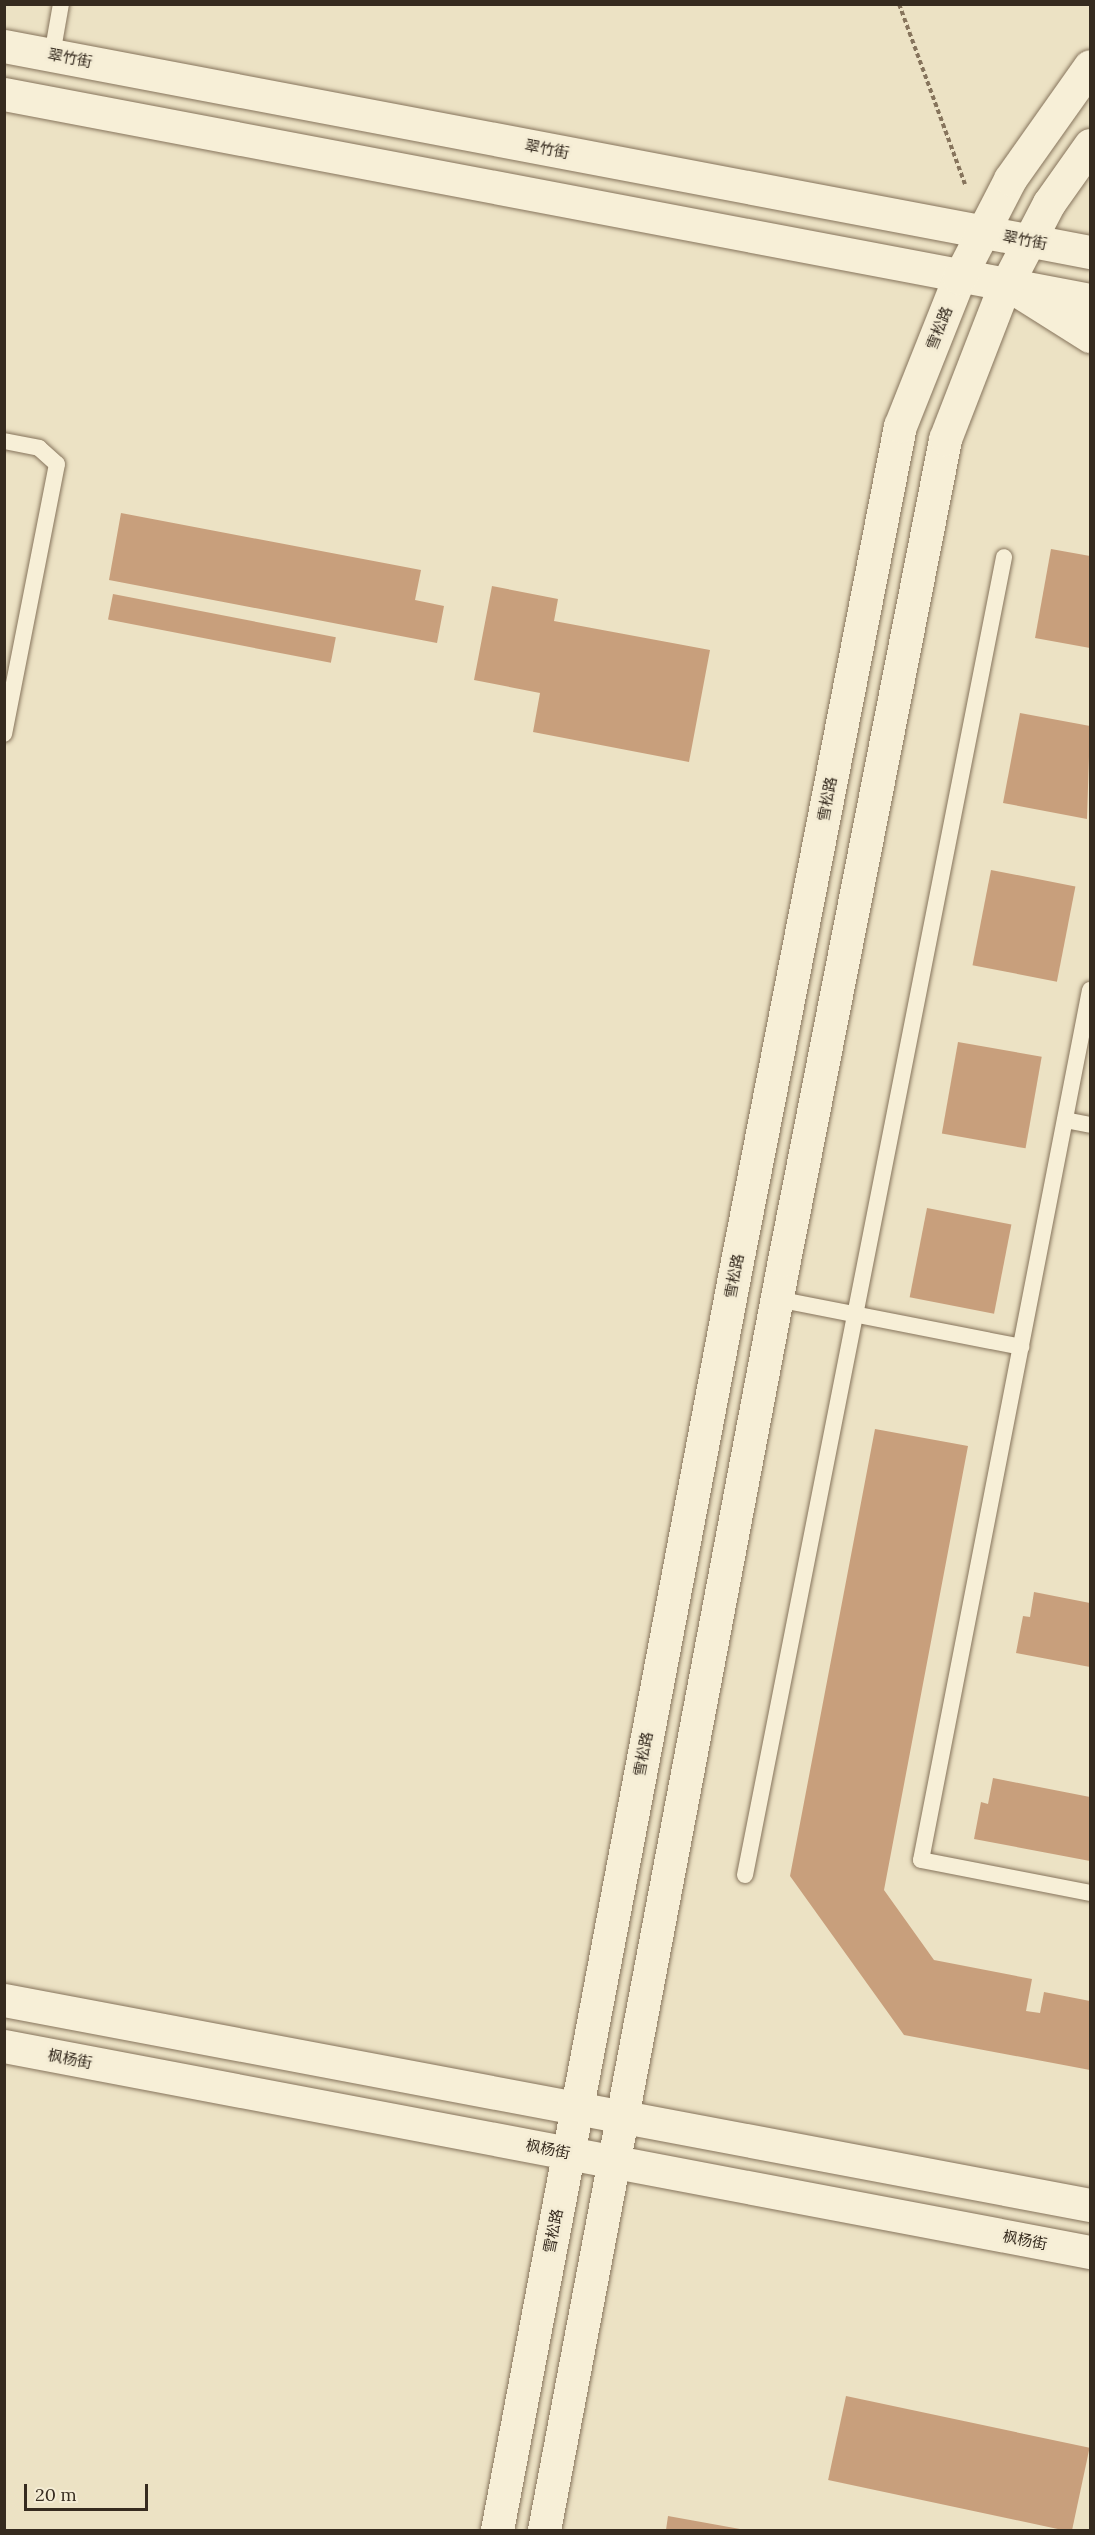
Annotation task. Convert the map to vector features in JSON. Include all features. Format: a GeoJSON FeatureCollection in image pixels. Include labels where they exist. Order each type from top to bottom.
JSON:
{"type":"FeatureCollection","features":[{"type":"Feature","properties":{"kind":"main road","name":"翠竹街"},"geometry":{"type":"LineString","coordinates":[[4,46],[1090,252]]}},
{"type":"Feature","properties":{"kind":"main road","name":"雪松路"},"geometry":{"type":"LineString","coordinates":[[497,2530],[900,426],[960,275],[982,231],[1010,179],[1090,66]]}},
{"type":"Feature","properties":{"kind":"main road"},"geometry":{"type":"LineString","coordinates":[[4,94],[1090,300]]}},
{"type":"Feature","properties":{"kind":"main road"},"geometry":{"type":"LineString","coordinates":[[544,2530],[777,1299],[945,439],[1007,284],[1049,203],[1090,145]]}},
{"type":"Feature","properties":{"kind":"main road"},"geometry":{"type":"LineString","coordinates":[[1007,284],[1090,336]]}},
{"type":"Feature","properties":{"kind":"main road"},"geometry":{"type":"LineString","coordinates":[[4,2000],[1090,2205]]}},
{"type":"Feature","properties":{"kind":"main road","name":"枫杨街"},"geometry":{"type":"LineString","coordinates":[[4,2046],[1090,2252]]}},
{"type":"Feature","properties":{"kind":"lane"},"geometry":{"type":"LineString","coordinates":[[52,55],[61,4]]}},
{"type":"Feature","properties":{"kind":"lane"},"geometry":{"type":"LineString","coordinates":[[4,441],[39,448],[57,464],[4,734]]}},
{"type":"Feature","properties":{"kind":"lane"},"geometry":{"type":"LineString","coordinates":[[745,1875],[1004,557]]}},
{"type":"Feature","properties":{"kind":"lane"},"geometry":{"type":"LineString","coordinates":[[1090,990],[921,1860],[1090,1893]]}},
{"type":"Feature","properties":{"kind":"lane"},"geometry":{"type":"LineString","coordinates":[[1065,1120],[1090,1125]]}},
{"type":"Feature","properties":{"kind":"lane"},"geometry":{"type":"LineString","coordinates":[[777,1299],[1021,1347]]}},
{"type":"Feature","properties":{"kind":"path"},"geometry":{"type":"LineString","coordinates":[[899,4],[982,231]]}},
{"type":"Feature","properties":{"kind":"building"},"geometry":{"type":"Polygon","coordinates":[[[121,513],[421,570],[415,600],[444,606],[437,643],[109,580],[121,513]]]}},
{"type":"Feature","properties":{"kind":"building"},"geometry":{"type":"Polygon","coordinates":[[[1051,549],[1090,556],[1090,648],[1035,638],[1051,549]]]}},
{"type":"Feature","properties":{"kind":"building"},"geometry":{"type":"Polygon","coordinates":[[[492,586],[558,599],[554,621],[710,650],[689,762],[533,732],[540,693],[474,680],[492,586]]]}},
{"type":"Feature","properties":{"kind":"building"},"geometry":{"type":"Polygon","coordinates":[[[113,594],[336,637],[331,663],[108,620],[113,594]]]}},
{"type":"Feature","properties":{"kind":"building"},"geometry":{"type":"Polygon","coordinates":[[[1020,713],[1090,726],[1087,819],[1003,803],[1020,713]]]}},
{"type":"Feature","properties":{"kind":"building"},"geometry":{"type":"Polygon","coordinates":[[[991,870],[1075,886],[1057,982],[972,965],[991,870]]]}},
{"type":"Feature","properties":{"kind":"building"},"geometry":{"type":"Polygon","coordinates":[[[958,1042],[1042,1057],[1026,1148],[942,1134],[958,1042]]]}},
{"type":"Feature","properties":{"kind":"building"},"geometry":{"type":"Polygon","coordinates":[[[927,1208],[1011,1224],[994,1314],[910,1297],[927,1208]]]}},
{"type":"Feature","properties":{"kind":"building"},"geometry":{"type":"Polygon","coordinates":[[[875,1429],[968,1446],[884,1890],[934,1960],[1032,1979],[1026,2011],[1040,2013],[1044,1992],[1090,2001],[1090,2070],[904,2035],[790,1876],[875,1429]]]}},
{"type":"Feature","properties":{"kind":"building"},"geometry":{"type":"Polygon","coordinates":[[[1034,1592],[1090,1603],[1090,1667],[1016,1653],[1023,1616],[1030,1617],[1034,1592]]]}},
{"type":"Feature","properties":{"kind":"building"},"geometry":{"type":"Polygon","coordinates":[[[993,1778],[1090,1797],[1090,1861],[974,1839],[981,1802],[988,1804],[993,1778]]]}},
{"type":"Feature","properties":{"kind":"building"},"geometry":{"type":"Polygon","coordinates":[[[846,2396],[1090,2448],[1072,2530],[1063,2530],[828,2480],[846,2396]]]}},
{"type":"Feature","properties":{"kind":"building"},"geometry":{"type":"Polygon","coordinates":[[[668,2516],[740,2529],[666,2530],[668,2516]]]}}]}
